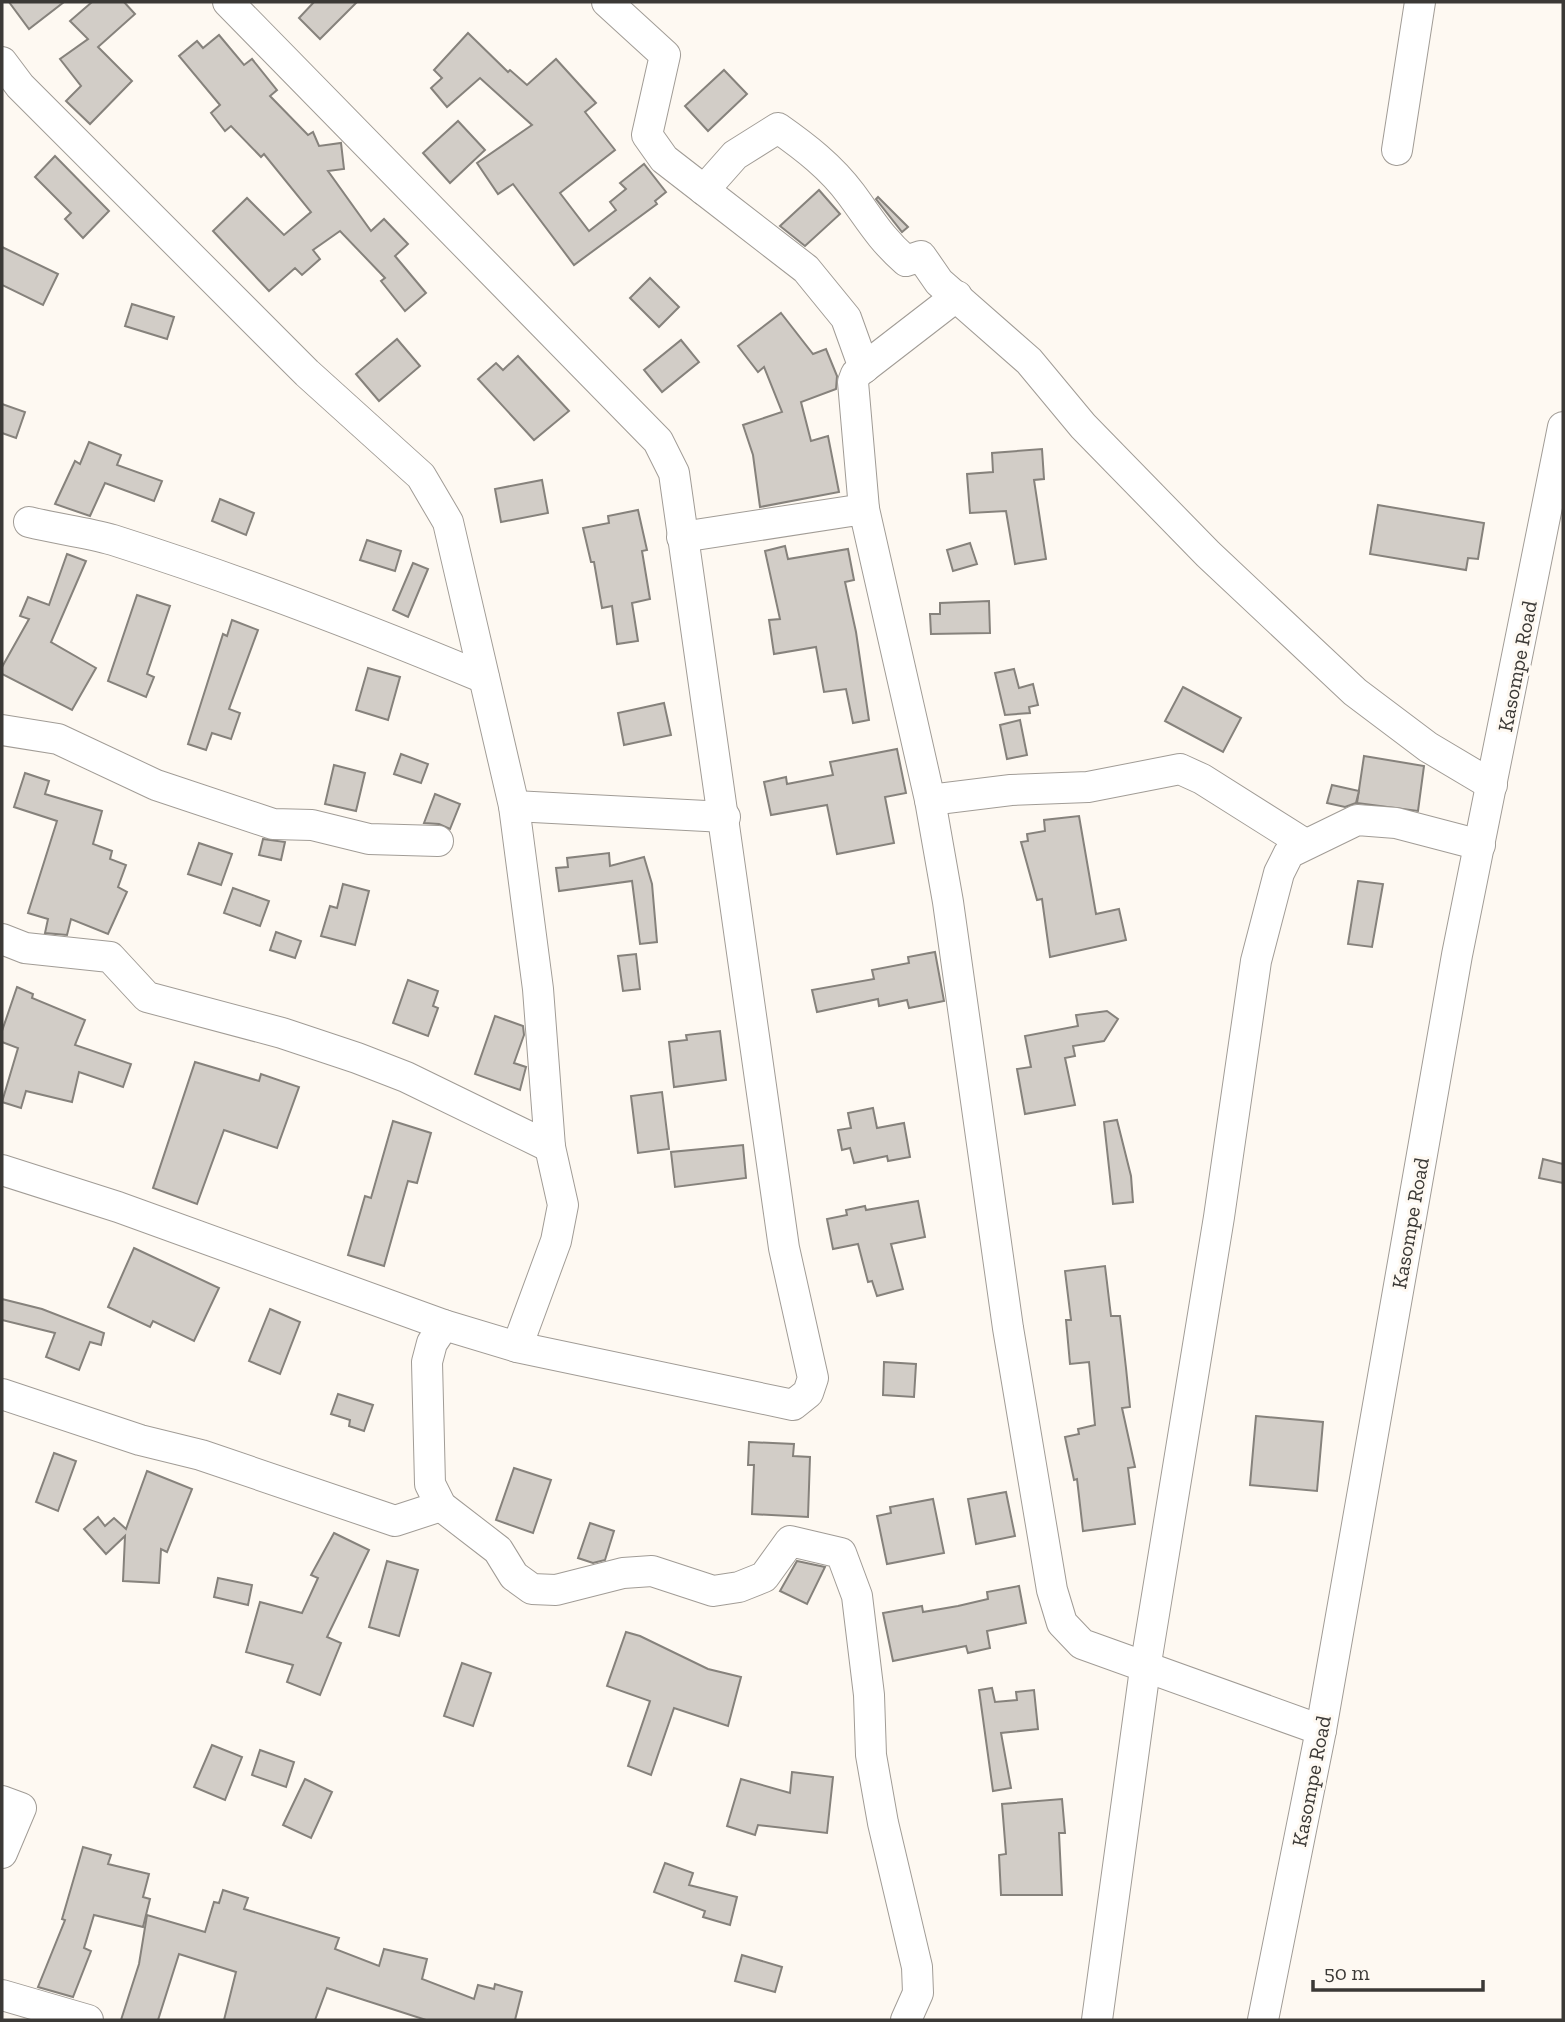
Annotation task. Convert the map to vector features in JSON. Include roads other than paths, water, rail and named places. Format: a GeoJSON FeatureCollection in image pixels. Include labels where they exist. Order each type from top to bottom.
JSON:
{"type":"FeatureCollection","features":[{"type":"Feature","properties":{"kind":"street"},"geometry":{"type":"LineString","coordinates":[[2,1170],[118,1207],[444,1325],[517,1347],[793,1405],[808,1393],[813,1378],[784,1248],[725,817],[674,473],[657,441],[228,2]]}},
{"type":"Feature","properties":{"kind":"street"},"geometry":{"type":"LineString","coordinates":[[607,2],[665,55],[647,135],[664,159],[806,269],[846,318],[864,368]]}},
{"type":"Feature","properties":{"kind":"street"},"geometry":{"type":"LineString","coordinates":[[1398,150],[1420,2]]}},
{"type":"Feature","properties":{"kind":"street"},"geometry":{"type":"LineString","coordinates":[[2,62],[20,86],[307,373],[421,476],[448,522],[513,807],[538,989],[551,1147],[563,1205],[556,1241],[517,1347]]}},
{"type":"Feature","properties":{"kind":"street"},"geometry":{"type":"LineString","coordinates":[[704,190],[735,155],[778,128],[814,153],[850,192],[882,239],[906,261],[921,256],[939,282],[1028,361],[1083,426],[1208,554],[1355,692],[1428,747],[1492,785]]}},
{"type":"Feature","properties":{"kind":"street"},"geometry":{"type":"LineString","coordinates":[[957,296],[856,374],[853,382],[864,509],[930,800],[948,902],[1008,1328],[1052,1590],[1062,1623],[1082,1644],[1144,1669],[1321,1730]]}},
{"type":"Feature","properties":{"kind":"street","name":"Kasompe Road"},"geometry":{"type":"LineString","coordinates":[[1263,2020],[1321,1730],[1452,982],[1563,427]]}},
{"type":"Feature","properties":{"kind":"street"},"geometry":{"type":"LineString","coordinates":[[682,537],[864,509]]}},
{"type":"Feature","properties":{"kind":"street"},"geometry":{"type":"LineString","coordinates":[[29,522],[111,539],[211,572],[356,625],[484,678]]}},
{"type":"Feature","properties":{"kind":"street"},"geometry":{"type":"LineString","coordinates":[[2,730],[58,739],[156,785],[273,824],[312,825],[369,839],[438,841]]}},
{"type":"Feature","properties":{"kind":"street"},"geometry":{"type":"LineString","coordinates":[[930,800],[1011,790],[1088,787],[1180,769],[1202,779],[1305,844]]}},
{"type":"Feature","properties":{"kind":"street"},"geometry":{"type":"LineString","coordinates":[[513,807],[725,817]]}},
{"type":"Feature","properties":{"kind":"street"},"geometry":{"type":"LineString","coordinates":[[1097,2020],[1144,1669],[1219,1217],[1256,961],[1279,873],[1289,853],[1357,820],[1396,823],[1480,845]]}},
{"type":"Feature","properties":{"kind":"street"},"geometry":{"type":"LineString","coordinates":[[2,939],[25,948],[110,957],[147,997],[282,1033],[357,1058],[406,1077],[551,1147]]}},
{"type":"Feature","properties":{"kind":"street"},"geometry":{"type":"LineString","coordinates":[[444,1325],[432,1343],[427,1362],[427,1461],[430,1484],[440,1506],[498,1550],[514,1576],[532,1589],[556,1590],[623,1573],[652,1571],[713,1591],[739,1587],[764,1577],[790,1541],[841,1553],[857,1596],[869,1695],[871,1755],[883,1823],[916,1967],[919,1993],[906,2020]]}},
{"type":"Feature","properties":{"kind":"street"},"geometry":{"type":"LineString","coordinates":[[2,1394],[140,1440],[201,1455],[395,1521],[440,1506]]}},
{"type":"Feature","properties":{"kind":"street"},"geometry":{"type":"LineString","coordinates":[[2,1801],[21,1808],[2,1853]]}},
{"type":"Feature","properties":{"kind":"street"},"geometry":{"type":"LineString","coordinates":[[2,1995],[88,2020]]}}]}
